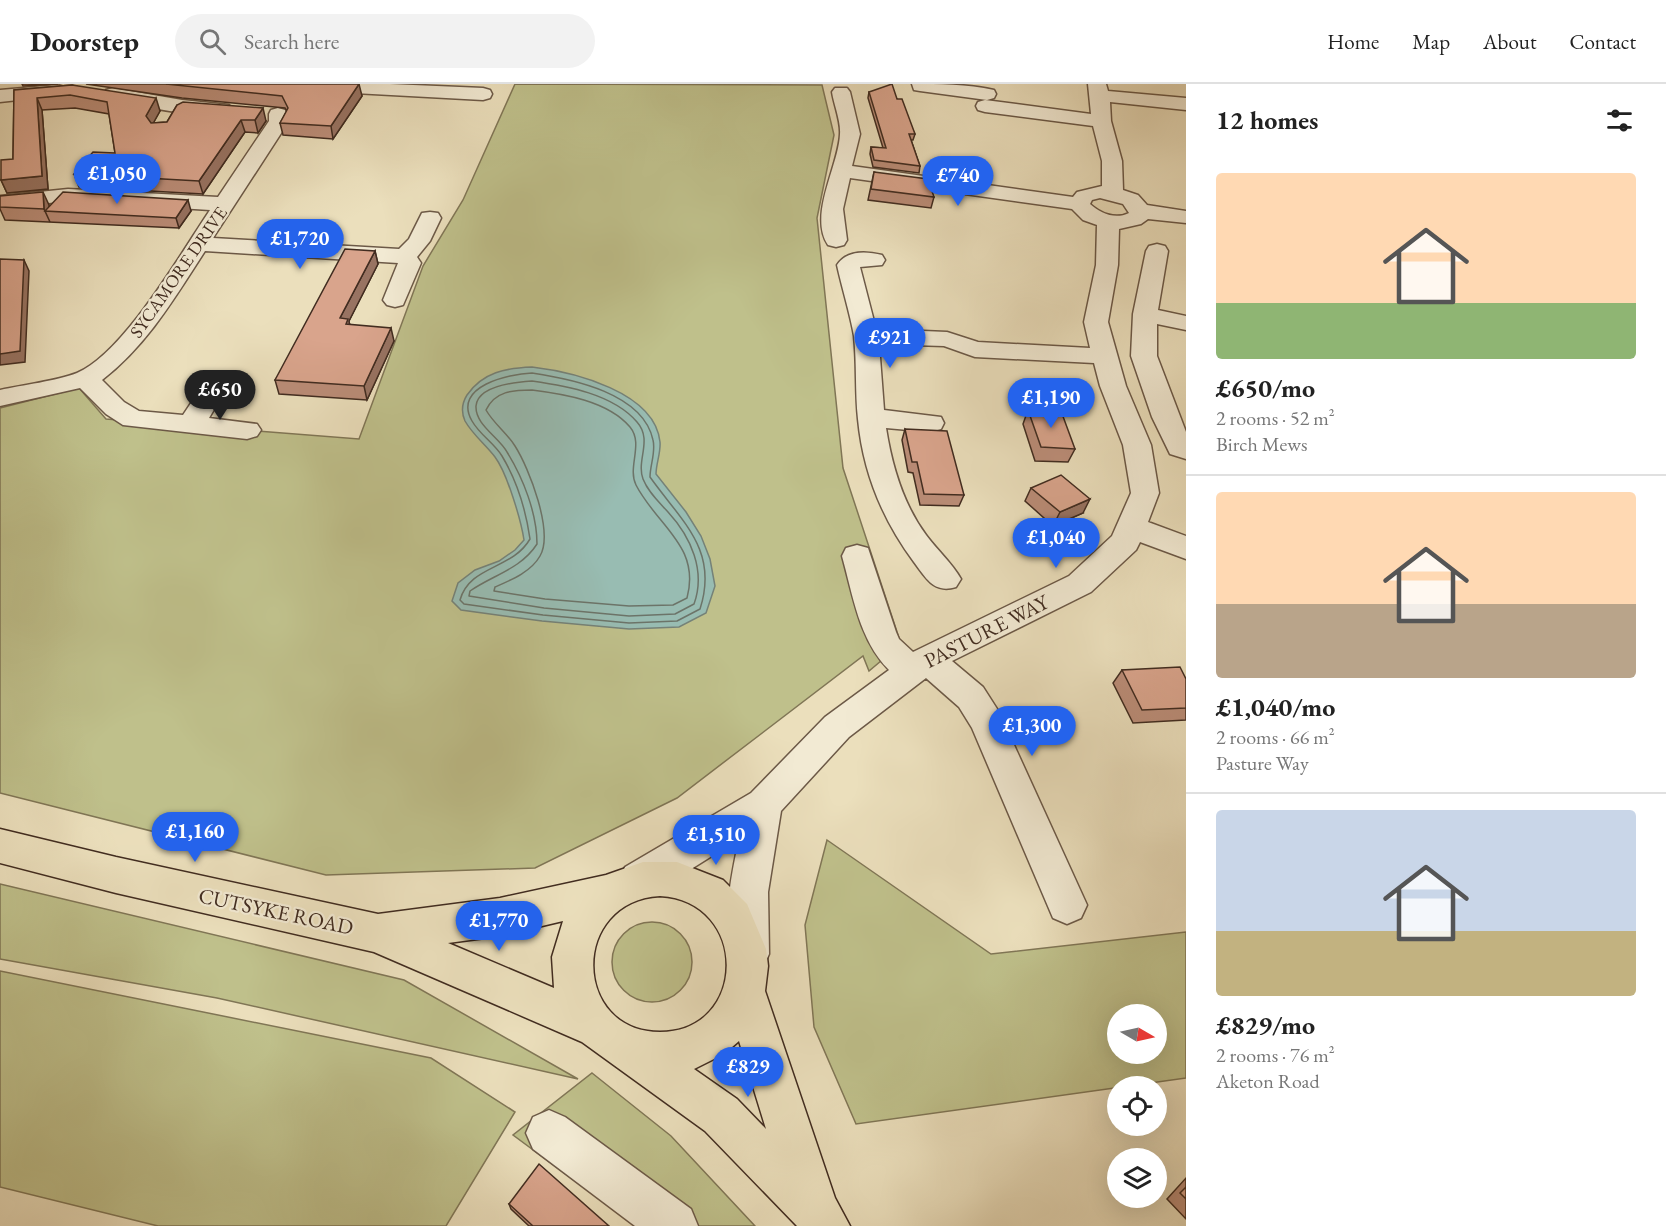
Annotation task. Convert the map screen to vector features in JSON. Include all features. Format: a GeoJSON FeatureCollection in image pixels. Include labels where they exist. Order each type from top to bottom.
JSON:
{"type":"FeatureCollection","features":[{"type":"Feature","properties":{"kind":"main road","name":"CUTSYKE ROAD"},"geometry":{"type":"LineString","coordinates":[[0,846],[127,878],[377,933],[611,1036]]}},
{"type":"Feature","properties":{"kind":"main road"},"geometry":{"type":"LineString","coordinates":[[673,880],[700,889],[725,909],[740,929],[748,980],[821,1220],[721,1115],[611,1036],[578,997],[570,968],[574,939],[588,911],[623,887],[673,880]]}},
{"type":"Feature","properties":{"kind":"main road","name":"CUTSYKE ROAD"},"geometry":{"type":"LineString","coordinates":[[377,933],[500,917],[623,887]]}},
{"type":"Feature","properties":{"kind":"main road"},"geometry":{"type":"LineString","coordinates":[[611,1036],[651,1053],[684,1052],[716,1038],[740,1011],[748,980]]}},
{"type":"Feature","properties":{"kind":"street"},"geometry":{"type":"LineString","coordinates":[[920,86],[986,101],[1101,121]]}},
{"type":"Feature","properties":{"kind":"street"},"geometry":{"type":"LineString","coordinates":[[1098,90],[1182,109]]}},
{"type":"Feature","properties":{"kind":"street","name":"PASTURE WAY"},"geometry":{"type":"LineString","coordinates":[[623,887],[764,804],[837,727],[919,665],[1080,584],[1125,542],[1146,493],[1137,445],[1103,356],[1095,322],[1107,264],[1112,161],[1101,121],[1098,90]]}},
{"type":"Feature","properties":{"kind":"street"},"geometry":{"type":"LineString","coordinates":[[0,96],[85,91],[182,106],[242,110]]}},
{"type":"Feature","properties":{"kind":"street"},"geometry":{"type":"LineString","coordinates":[[836,240],[832,209],[850,134],[842,92]]}},
{"type":"Feature","properties":{"kind":"street"},"geometry":{"type":"LineString","coordinates":[[291,98],[482,96]]}},
{"type":"Feature","properties":{"kind":"street","name":"SYCAMORE DRIVE"},"geometry":{"type":"LineString","coordinates":[[0,398],[86,379],[117,356],[147,322],[279,121],[291,98]]}},
{"type":"Feature","properties":{"kind":"street"},"geometry":{"type":"LineString","coordinates":[[963,111],[986,101]]}},
{"type":"Feature","properties":{"kind":"street"},"geometry":{"type":"LineString","coordinates":[[166,122],[171,113],[182,106]]}},
{"type":"Feature","properties":{"kind":"street"},"geometry":{"type":"LineString","coordinates":[[841,171],[1079,204],[1086,212],[1111,207],[1128,221],[1136,219],[1140,211],[1186,217]]}},
{"type":"Feature","properties":{"kind":"street"},"geometry":{"type":"LineString","coordinates":[[0,202],[68,195],[225,204]]}},
{"type":"Feature","properties":{"kind":"street"},"geometry":{"type":"LineString","coordinates":[[405,257],[419,241],[430,218]]}},
{"type":"Feature","properties":{"kind":"street"},"geometry":{"type":"LineString","coordinates":[[198,244],[374,253],[405,257],[410,263],[395,300]]}},
{"type":"Feature","properties":{"kind":"street"},"geometry":{"type":"LineString","coordinates":[[1157,251],[1145,314],[1144,356],[1165,417],[1180,448],[1186,450]]}},
{"type":"Feature","properties":{"kind":"street"},"geometry":{"type":"LineString","coordinates":[[874,260],[853,260],[848,265],[866,336],[875,449],[884,486],[897,514],[918,549],[945,579]]}},
{"type":"Feature","properties":{"kind":"street"},"geometry":{"type":"LineString","coordinates":[[1145,314],[1186,323]]}},
{"type":"Feature","properties":{"kind":"street"},"geometry":{"type":"LineString","coordinates":[[866,336],[947,339],[975,349],[1103,356]]}},
{"type":"Feature","properties":{"kind":"street"},"geometry":{"type":"LineString","coordinates":[[86,379],[115,408],[133,419],[247,430]]}},
{"type":"Feature","properties":{"kind":"street"},"geometry":{"type":"LineString","coordinates":[[191,424],[210,394]]}},
{"type":"Feature","properties":{"kind":"street"},"geometry":{"type":"LineString","coordinates":[[871,418],[930,423]]}},
{"type":"Feature","properties":{"kind":"street"},"geometry":{"type":"LineString","coordinates":[[1131,527],[1186,548]]}},
{"type":"Feature","properties":{"kind":"street"},"geometry":{"type":"LineString","coordinates":[[858,556],[880,632],[887,647],[971,697],[987,722],[1067,905]]}},
{"type":"Feature","properties":{"kind":"street"},"geometry":{"type":"LineString","coordinates":[[748,980],[748,892],[764,804]]}},
{"type":"Feature","properties":{"kind":"street"},"geometry":{"type":"LineString","coordinates":[[549,1133],[674,1226]]}},
{"type":"Feature","properties":{"kind":"green space"},"geometry":{"type":"Polygon","coordinates":[[[515,84],[822,85],[834,135],[817,218],[843,468],[901,644],[869,671],[863,656],[677,798],[535,868],[326,875],[0,793],[0,408],[79,388],[106,419],[359,439],[423,266],[463,200],[515,84]]]}},
{"type":"Feature","properties":{"kind":"green space"},"geometry":{"type":"Polygon","coordinates":[[[827,840],[991,954],[1186,932],[1186,1078],[1167,1081],[1167,1076],[1107,1076],[1107,1089],[856,1124],[814,1027],[805,925],[827,840]]]}},
{"type":"Feature","properties":{"kind":"green space"},"geometry":{"type":"Polygon","coordinates":[[[0,884],[404,980],[578,1079],[217,998],[0,959],[0,884]]]}},
{"type":"Feature","properties":{"kind":"green space"},"geometry":{"type":"Polygon","coordinates":[[[644,922],[660,922],[681,933],[692,954],[692,970],[681,991],[660,1002],[644,1002],[630,996],[618,984],[612,970],[612,954],[618,940],[630,928],[644,922]]]}},
{"type":"Feature","properties":{"kind":"green space"},"geometry":{"type":"Polygon","coordinates":[[[0,971],[431,1058],[515,1112],[446,1226],[158,1226],[0,1187],[0,971]]]}},
{"type":"Feature","properties":{"kind":"green space"},"geometry":{"type":"Polygon","coordinates":[[[592,1073],[671,1136],[755,1226],[636,1226],[513,1135],[592,1073]]]}},
{"type":"Feature","properties":{"kind":"water"},"geometry":{"type":"Polygon","coordinates":[[[532,367],[569,374],[610,388],[644,410],[655,425],[660,442],[656,474],[686,512],[701,536],[710,559],[715,586],[706,613],[679,627],[629,629],[542,621],[461,610],[452,601],[458,583],[475,570],[499,561],[515,550],[524,540],[517,509],[500,464],[465,421],[464,401],[473,387],[488,376],[504,370],[532,367]]]}},
{"type":"Feature","properties":{"kind":"building"},"geometry":{"type":"Polygon","coordinates":[[[166,84],[359,84],[331,126],[280,123],[288,108],[282,96],[166,84]]]}},
{"type":"Feature","properties":{"kind":"building"},"geometry":{"type":"Polygon","coordinates":[[[892,84],[897,99],[902,99],[915,134],[909,134],[920,166],[874,160],[871,147],[886,148],[869,92],[892,84]]]}},
{"type":"Feature","properties":{"kind":"building"},"geometry":{"type":"Polygon","coordinates":[[[72,85],[156,98],[146,116],[151,123],[167,122],[177,105],[183,102],[263,108],[255,120],[241,120],[199,181],[74,174],[93,152],[115,153],[107,102],[70,95],[37,98],[42,176],[1,180],[1,160],[13,159],[14,90],[72,85]]]}},
{"type":"Feature","properties":{"kind":"building"},"geometry":{"type":"Polygon","coordinates":[[[874,172],[928,179],[934,197],[871,189],[874,172]]]}},
{"type":"Feature","properties":{"kind":"building"},"geometry":{"type":"Polygon","coordinates":[[[43,192],[44,209],[0,207],[0,196],[43,192]]]}},
{"type":"Feature","properties":{"kind":"building"},"geometry":{"type":"Polygon","coordinates":[[[63,192],[188,200],[176,218],[45,211],[63,192]]]}},
{"type":"Feature","properties":{"kind":"building"},"geometry":{"type":"Polygon","coordinates":[[[345,249],[375,251],[340,318],[348,319],[346,324],[391,328],[364,386],[275,380],[345,249]]]}},
{"type":"Feature","properties":{"kind":"building"},"geometry":{"type":"Polygon","coordinates":[[[0,259],[24,260],[20,351],[0,354],[0,259]]]}},
{"type":"Feature","properties":{"kind":"building"},"geometry":{"type":"Polygon","coordinates":[[[1028,410],[1061,411],[1075,449],[1041,447],[1028,410]]]}},
{"type":"Feature","properties":{"kind":"building"},"geometry":{"type":"Polygon","coordinates":[[[905,429],[947,431],[964,495],[924,494],[917,462],[912,462],[905,429]]]}},
{"type":"Feature","properties":{"kind":"building"},"geometry":{"type":"Polygon","coordinates":[[[1061,475],[1090,499],[1060,512],[1031,488],[1061,475]]]}},
{"type":"Feature","properties":{"kind":"building"},"geometry":{"type":"Polygon","coordinates":[[[1180,667],[1186,679],[1186,708],[1142,710],[1122,670],[1180,667]]]}},
{"type":"Feature","properties":{"kind":"building"},"geometry":{"type":"Polygon","coordinates":[[[539,1164],[609,1226],[533,1226],[509,1204],[539,1164]]]}},
{"type":"Feature","properties":{"kind":"building"},"geometry":{"type":"Polygon","coordinates":[[[1186,1187],[1186,1199],[1180,1193],[1186,1187]]]}}]}
